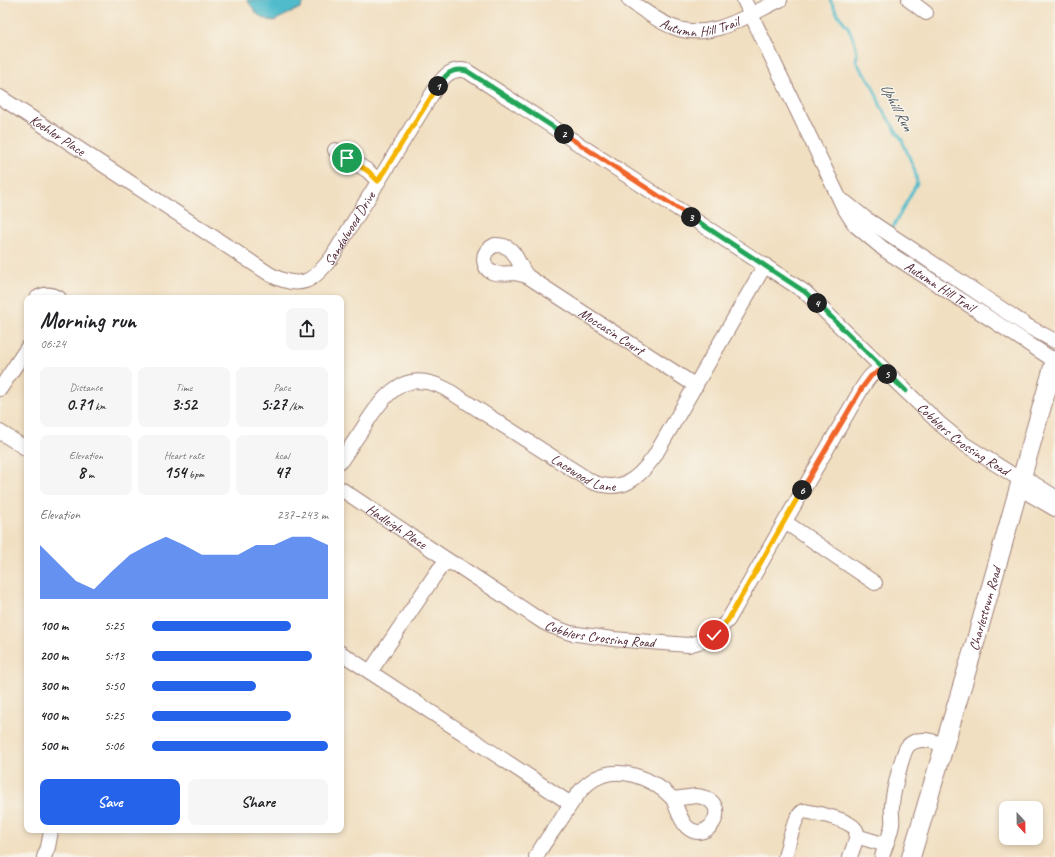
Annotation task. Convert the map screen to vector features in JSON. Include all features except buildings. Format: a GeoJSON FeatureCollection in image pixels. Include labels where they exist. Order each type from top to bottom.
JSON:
{"type":"FeatureCollection","features":[{"type":"Feature","properties":{"kind":"main road","name":"Charlestown Road"},"geometry":{"type":"LineString","coordinates":[[911,857],[1052,380],[1055,360]]}},
{"type":"Feature","properties":{"kind":"street","name":"Autumn Hill Trail"},"geometry":{"type":"LineString","coordinates":[[629,0],[664,23],[687,31],[711,31],[733,23],[750,14]]}},
{"type":"Feature","properties":{"kind":"street","name":"Autumn Hill Trail"},"geometry":{"type":"LineString","coordinates":[[744,0],[839,198],[855,225],[886,251],[1055,360]]}},
{"type":"Feature","properties":{"kind":"street"},"geometry":{"type":"LineString","coordinates":[[750,14],[780,0]]}},
{"type":"Feature","properties":{"kind":"street"},"geometry":{"type":"LineString","coordinates":[[910,0],[926,13]]}},
{"type":"Feature","properties":{"kind":"street","name":"Sandalwood Drive"},"geometry":{"type":"LineString","coordinates":[[116,172],[271,275],[289,283],[306,281],[320,272],[332,257],[443,79],[448,73],[460,69],[467,71],[500,92],[765,265],[814,300],[906,391]]}},
{"type":"Feature","properties":{"kind":"street","name":"Koehler Place"},"geometry":{"type":"LineString","coordinates":[[0,97],[116,172]]}},
{"type":"Feature","properties":{"kind":"street"},"geometry":{"type":"LineString","coordinates":[[335,150],[368,171],[378,181]]}},
{"type":"Feature","properties":{"kind":"street","name":"Autumn Hill Trail"},"geometry":{"type":"LineString","coordinates":[[839,198],[865,218],[1029,327],[1055,341]]}},
{"type":"Feature","properties":{"kind":"street","name":"Lacewood Lane"},"geometry":{"type":"LineString","coordinates":[[344,456],[368,420],[387,395],[402,384],[420,381],[446,389],[583,477],[602,486],[613,487],[632,481],[648,466],[654,457],[765,265]]}},
{"type":"Feature","properties":{"kind":"street","name":"Moccasin Court"},"geometry":{"type":"LineString","coordinates":[[527,276],[696,386]]}},
{"type":"Feature","properties":{"kind":"street"},"geometry":{"type":"LineString","coordinates":[[0,389],[24,353]]}},
{"type":"Feature","properties":{"kind":"street","name":"Cobblers Crossing Road"},"geometry":{"type":"LineString","coordinates":[[452,563],[543,622],[570,633],[613,639],[688,645],[706,640],[714,635],[724,624],[749,584],[854,400],[871,376],[879,371],[884,372],[964,444],[1021,482]]}},
{"type":"Feature","properties":{"kind":"street"},"geometry":{"type":"LineString","coordinates":[[0,432],[24,448]]}},
{"type":"Feature","properties":{"kind":"street"},"geometry":{"type":"LineString","coordinates":[[1021,482],[1055,497]]}},
{"type":"Feature","properties":{"kind":"street"},"geometry":{"type":"LineString","coordinates":[[1021,482],[1055,509]]}},
{"type":"Feature","properties":{"kind":"street","name":"Hadleigh Place"},"geometry":{"type":"LineString","coordinates":[[344,491],[452,563]]}},
{"type":"Feature","properties":{"kind":"street"},"geometry":{"type":"LineString","coordinates":[[784,522],[875,583]]}},
{"type":"Feature","properties":{"kind":"street"},"geometry":{"type":"LineString","coordinates":[[370,672],[440,568],[447,562],[452,563]]}},
{"type":"Feature","properties":{"kind":"street"},"geometry":{"type":"LineString","coordinates":[[344,656],[571,804]]}},
{"type":"Feature","properties":{"kind":"street"},"geometry":{"type":"LineString","coordinates":[[856,836],[884,851],[892,823],[892,802],[903,757],[908,747],[917,741],[922,740],[928,740],[944,745]]}},
{"type":"Feature","properties":{"kind":"street"},"geometry":{"type":"LineString","coordinates":[[536,857],[582,789],[589,782],[606,774],[616,772],[634,775],[649,782],[673,799]]}},
{"type":"Feature","properties":{"kind":"street"},"geometry":{"type":"LineString","coordinates":[[785,857],[796,821],[801,812],[817,813],[842,820],[854,827],[856,830],[856,836],[850,857]]}},
{"type":"Feature","properties":{"kind":"street"},"geometry":{"type":"LineString","coordinates":[[44,857],[51,833]]}},
{"type":"Feature","properties":{"kind":"water"},"geometry":{"type":"Polygon","coordinates":[[[247,0],[306,0],[300,8],[274,21],[265,19],[257,14],[247,0]]]}},
{"type":"Feature","properties":{"kind":"waterway","name":"Uphill Run"},"geometry":{"type":"LineString","coordinates":[[830,0],[838,15],[848,27],[855,43],[857,55],[856,61],[871,82],[882,109],[902,140],[915,171],[917,183],[893,227]]}},
{"type":"Feature","properties":{"kind":"route"},"geometry":{"type":"LineString","coordinates":[[347,158],[368,171],[378,181],[443,79],[448,73],[454,70],[460,69],[467,71],[805,292],[906,391],[884,372],[879,371],[871,376],[854,400],[728,620],[714,635]]}}]}
